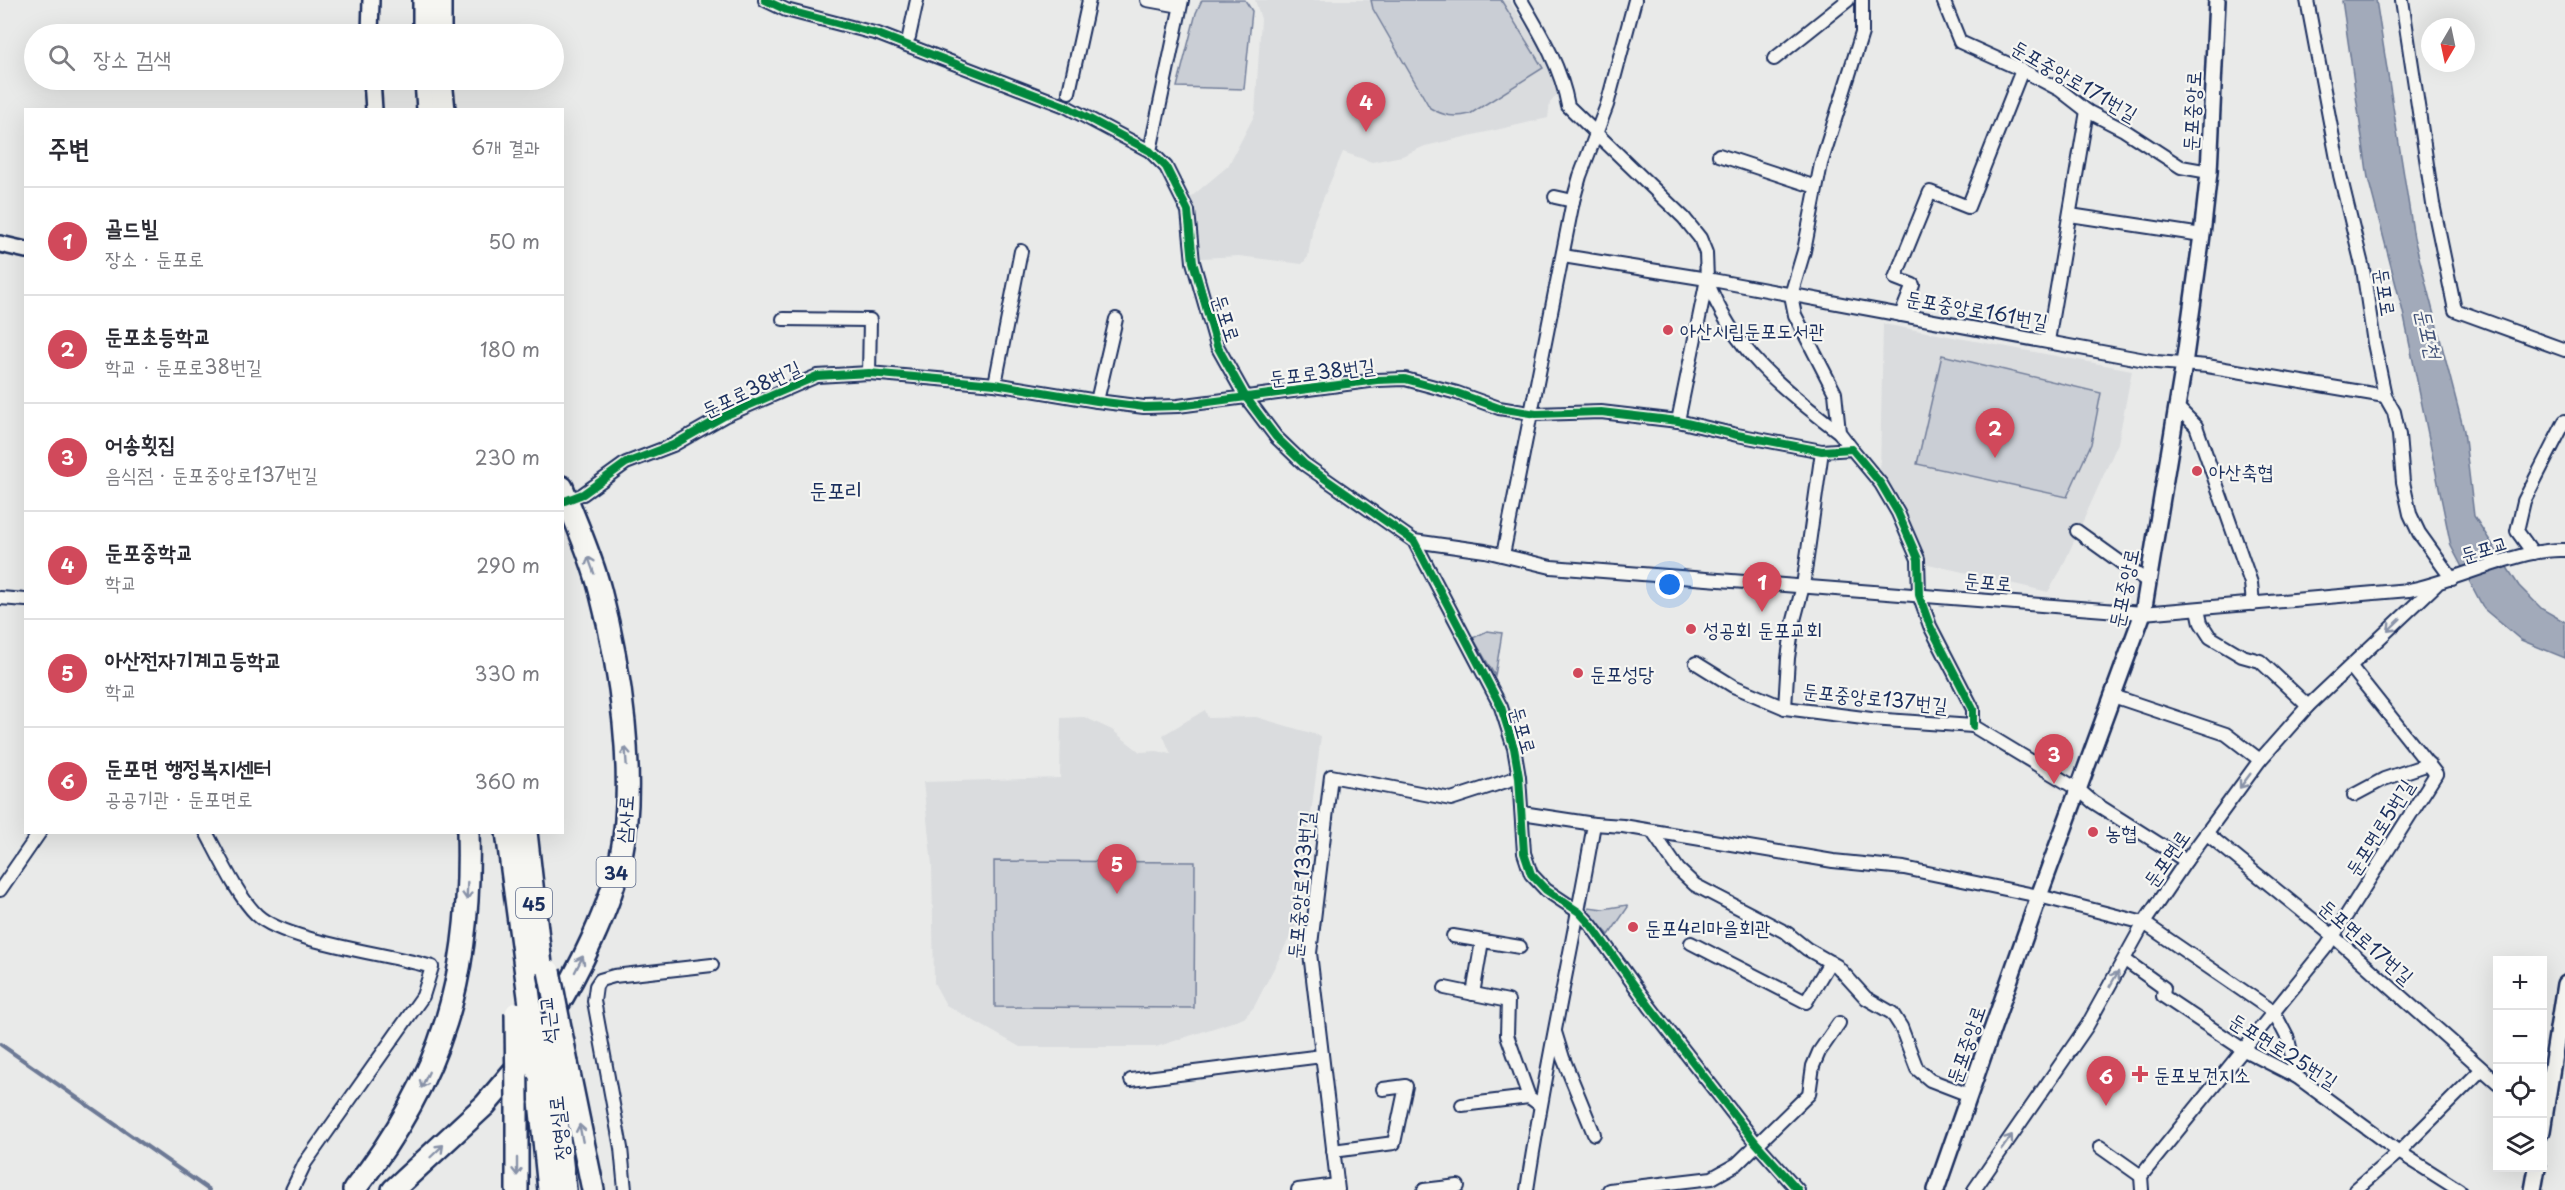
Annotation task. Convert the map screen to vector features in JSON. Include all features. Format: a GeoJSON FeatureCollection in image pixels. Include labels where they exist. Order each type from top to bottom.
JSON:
{"type":"FeatureCollection","features":[{"type":"Feature","properties":{"kind":"highway"},"geometry":{"type":"LineString","coordinates":[[424,0],[424,24]]}},
{"type":"Feature","properties":{"kind":"highway"},"geometry":{"type":"LineString","coordinates":[[440,0],[440,24]]}},
{"type":"Feature","properties":{"kind":"highway"},"geometry":{"type":"LineString","coordinates":[[451,0],[452,24]]}},
{"type":"Feature","properties":{"kind":"highway"},"geometry":{"type":"LineString","coordinates":[[427,90],[428,108]]}},
{"type":"Feature","properties":{"kind":"highway"},"geometry":{"type":"LineString","coordinates":[[442,90],[444,108]]}},
{"type":"Feature","properties":{"kind":"highway"},"geometry":{"type":"LineString","coordinates":[[456,90],[458,108]]}},
{"type":"Feature","properties":{"kind":"highway","name":"삼사로"},"geometry":{"type":"LineString","coordinates":[[393,1190],[485,1106],[524,1060],[560,1003],[588,945],[610,892],[621,856],[626,819],[627,759],[616,660],[600,588],[564,492]]}},
{"type":"Feature","properties":{"kind":"highway"},"geometry":{"type":"LineString","coordinates":[[354,1190],[373,1166],[416,1099],[443,1034],[462,961],[468,834]]}},
{"type":"Feature","properties":{"kind":"highway","name":"45"},"geometry":{"type":"LineString","coordinates":[[507,834],[523,1008]]}},
{"type":"Feature","properties":{"kind":"highway","name":"석근교"},"geometry":{"type":"LineString","coordinates":[[526,834],[545,973],[552,1067]]}},
{"type":"Feature","properties":{"kind":"highway"},"geometry":{"type":"LineString","coordinates":[[517,1190],[517,1102],[523,1008]]}},
{"type":"Feature","properties":{"kind":"highway","name":"석근교"},"geometry":{"type":"LineString","coordinates":[[523,1008],[552,1067]]}},
{"type":"Feature","properties":{"kind":"highway"},"geometry":{"type":"LineString","coordinates":[[552,1067],[593,1190]]}},
{"type":"Feature","properties":{"kind":"highway","name":"장영실로"},"geometry":{"type":"LineString","coordinates":[[549,1190],[552,1067]]}},
{"type":"Feature","properties":{"kind":"highway","name":"장영실로"},"geometry":{"type":"LineString","coordinates":[[552,1067],[565,1190]]}},
{"type":"Feature","properties":{"kind":"street"},"geometry":{"type":"LineString","coordinates":[[370,24],[371,0]]}},
{"type":"Feature","properties":{"kind":"street","name":"둔포로"},"geometry":{"type":"LineString","coordinates":[[765,0],[786,10],[878,33],[994,78],[1065,106],[1150,151],[1166,167],[1188,211],[1193,262],[1217,346],[1245,396],[1276,437],[1304,464],[1414,541],[1503,555],[1551,567],[2143,613],[2409,590],[2436,585],[2454,578],[2419,533],[2410,514],[2403,482],[2399,435],[2394,412],[2385,396],[2363,269],[2340,175],[2307,0]]}},
{"type":"Feature","properties":{"kind":"street"},"geometry":{"type":"LineString","coordinates":[[909,37],[917,0]]}},
{"type":"Feature","properties":{"kind":"street"},"geometry":{"type":"LineString","coordinates":[[1069,92],[1089,0]]}},
{"type":"Feature","properties":{"kind":"street"},"geometry":{"type":"LineString","coordinates":[[1147,0],[1181,3],[1150,151]]}},
{"type":"Feature","properties":{"kind":"street"},"geometry":{"type":"LineString","coordinates":[[1521,0],[1549,48],[1565,91],[1568,106],[1684,218],[1700,238],[1706,253],[1707,279],[1678,421]]}},
{"type":"Feature","properties":{"kind":"street"},"geometry":{"type":"LineString","coordinates":[[1503,555],[1573,201],[1607,105],[1635,0]]}},
{"type":"Feature","properties":{"kind":"street"},"geometry":{"type":"LineString","coordinates":[[1774,59],[1848,0]]}},
{"type":"Feature","properties":{"kind":"street"},"geometry":{"type":"LineString","coordinates":[[1839,432],[1835,393],[1795,315],[1791,296],[1804,251],[1821,164],[1862,33],[1862,0]]}},
{"type":"Feature","properties":{"kind":"street","name":"둔포중앙로171번길"},"geometry":{"type":"LineString","coordinates":[[1943,0],[1960,42],[2060,90],[2087,111],[2124,130],[2181,167],[2209,172]]}},
{"type":"Feature","properties":{"kind":"street","name":"둔포중앙로"},"geometry":{"type":"LineString","coordinates":[[1936,1190],[2039,896],[2143,613],[2184,364],[2202,235],[2209,172],[2217,0]]}},
{"type":"Feature","properties":{"kind":"street"},"geometry":{"type":"LineString","coordinates":[[2402,0],[2433,204],[2455,310],[2565,350]]}},
{"type":"Feature","properties":{"kind":"street"},"geometry":{"type":"LineString","coordinates":[[1901,315],[1913,285],[1895,278],[1930,192],[1968,207],[2022,70]]}},
{"type":"Feature","properties":{"kind":"street"},"geometry":{"type":"LineString","coordinates":[[373,90],[374,108]]}},
{"type":"Feature","properties":{"kind":"street"},"geometry":{"type":"LineString","coordinates":[[2048,341],[2087,111]]}},
{"type":"Feature","properties":{"kind":"street"},"geometry":{"type":"LineString","coordinates":[[1719,155],[1816,187]]}},
{"type":"Feature","properties":{"kind":"street"},"geometry":{"type":"LineString","coordinates":[[1555,197],[1573,201]]}},
{"type":"Feature","properties":{"kind":"street"},"geometry":{"type":"LineString","coordinates":[[2070,215],[2202,235]]}},
{"type":"Feature","properties":{"kind":"street"},"geometry":{"type":"LineString","coordinates":[[0,244],[24,250]]}},
{"type":"Feature","properties":{"kind":"street"},"geometry":{"type":"LineString","coordinates":[[995,384],[1021,251]]}},
{"type":"Feature","properties":{"kind":"street","name":"둔포중앙로161번길"},"geometry":{"type":"LineString","coordinates":[[1563,256],[1707,279],[2156,362],[2184,364],[2385,396]]}},
{"type":"Feature","properties":{"kind":"street"},"geometry":{"type":"LineString","coordinates":[[1707,279],[1716,306],[1735,337],[1783,389],[1839,432],[1881,484],[1898,513],[1918,559],[1919,595],[1930,626],[1973,709],[1973,726]]}},
{"type":"Feature","properties":{"kind":"street"},"geometry":{"type":"LineString","coordinates":[[783,319],[870,320],[870,373]]}},
{"type":"Feature","properties":{"kind":"street"},"geometry":{"type":"LineString","coordinates":[[1097,401],[1116,319]]}},
{"type":"Feature","properties":{"kind":"street","name":"둔포로38번길"},"geometry":{"type":"LineString","coordinates":[[583,494],[626,463],[673,445],[724,416],[817,376],[870,373],[995,384],[1097,401],[1144,406],[1178,406],[1377,380],[1405,379],[1457,393],[1499,408],[1531,413],[1600,412],[1678,421],[1822,451],[1852,449]]}},
{"type":"Feature","properties":{"kind":"street"},"geometry":{"type":"LineString","coordinates":[[2177,407],[2196,426],[2251,583],[2253,604]]}},
{"type":"Feature","properties":{"kind":"street"},"geometry":{"type":"LineString","coordinates":[[2528,554],[2517,531],[2524,501],[2565,422]]}},
{"type":"Feature","properties":{"kind":"street"},"geometry":{"type":"LineString","coordinates":[[1785,708],[1788,658],[1793,624],[1803,586],[1822,451]]}},
{"type":"Feature","properties":{"kind":"street"},"geometry":{"type":"LineString","coordinates":[[2077,531],[2148,582]]}},
{"type":"Feature","properties":{"kind":"street","name":"둔포로"},"geometry":{"type":"LineString","coordinates":[[1414,541],[1501,707],[1514,748],[1519,777],[1524,853],[1531,874],[1546,890],[1579,912],[1756,1143],[1798,1190]]}},
{"type":"Feature","properties":{"kind":"street","name":"둔포교"},"geometry":{"type":"LineString","coordinates":[[2454,578],[2528,554],[2551,549],[2565,550]]}},
{"type":"Feature","properties":{"kind":"street","name":"둔포면로"},"geometry":{"type":"LineString","coordinates":[[1974,1190],[2075,1046],[2144,923],[2260,760],[2308,706],[2436,585]]}},
{"type":"Feature","properties":{"kind":"street"},"geometry":{"type":"LineString","coordinates":[[0,598],[24,600]]}},
{"type":"Feature","properties":{"kind":"street"},"geometry":{"type":"LineString","coordinates":[[2198,609],[2200,623],[2210,637],[2242,656],[2260,661],[2308,706]]}},
{"type":"Feature","properties":{"kind":"street","name":"둔포중앙로137번길"},"geometry":{"type":"LineString","coordinates":[[1696,663],[1733,686],[1785,708],[1871,719],[1973,726],[2079,790],[2092,802],[2186,861]]}},
{"type":"Feature","properties":{"kind":"street","name":"둔포면로5번길"},"geometry":{"type":"LineString","coordinates":[[2141,1176],[2333,936],[2436,774],[2351,667]]}},
{"type":"Feature","properties":{"kind":"street"},"geometry":{"type":"LineString","coordinates":[[2113,696],[2226,734],[2260,760]]}},
{"type":"Feature","properties":{"kind":"street"},"geometry":{"type":"LineString","coordinates":[[2354,795],[2384,779],[2429,764]]}},
{"type":"Feature","properties":{"kind":"street","name":"둔포중앙로133번길"},"geometry":{"type":"LineString","coordinates":[[1337,1187],[1310,953],[1331,776],[1451,799],[1519,777]]}},
{"type":"Feature","properties":{"kind":"street"},"geometry":{"type":"LineString","coordinates":[[1522,813],[1844,862],[1904,868],[2039,896],[2144,923],[2274,1012],[2288,1039],[2297,1077]]}},
{"type":"Feature","properties":{"kind":"street"},"geometry":{"type":"LineString","coordinates":[[1527,1190],[1540,1105],[1579,912],[1594,824]]}},
{"type":"Feature","properties":{"kind":"street"},"geometry":{"type":"LineString","coordinates":[[1652,831],[1678,869],[1695,885],[1787,933],[1807,949],[1837,966],[1866,998],[1892,1013],[1901,1027],[1917,1069],[1930,1080],[1969,1095]]}},
{"type":"Feature","properties":{"kind":"street","name":"둔포면로17번길"},"geometry":{"type":"LineString","coordinates":[[2206,833],[2333,936],[2493,1079]]}},
{"type":"Feature","properties":{"kind":"street"},"geometry":{"type":"LineString","coordinates":[[0,890],[39,834]]}},
{"type":"Feature","properties":{"kind":"street"},"geometry":{"type":"LineString","coordinates":[[207,834],[249,906],[264,920],[289,932],[432,967],[423,996],[305,1163],[292,1190]]}},
{"type":"Feature","properties":{"kind":"street"},"geometry":{"type":"LineString","coordinates":[[1453,936],[1520,947]]}},
{"type":"Feature","properties":{"kind":"street"},"geometry":{"type":"LineString","coordinates":[[1473,994],[1482,941]]}},
{"type":"Feature","properties":{"kind":"street"},"geometry":{"type":"LineString","coordinates":[[1691,943],[1806,1002],[1830,962]]}},
{"type":"Feature","properties":{"kind":"street","name":"둔포면로25번길"},"geometry":{"type":"LineString","coordinates":[[2125,960],[2164,988],[2163,996],[2244,1050],[2297,1077],[2399,1152],[2458,1190]]}},
{"type":"Feature","properties":{"kind":"street"},"geometry":{"type":"LineString","coordinates":[[625,1190],[621,1148],[596,1012],[596,986],[600,981],[614,976],[712,965]]}},
{"type":"Feature","properties":{"kind":"street"},"geometry":{"type":"LineString","coordinates":[[2544,1118],[2559,1062],[2565,984]]}},
{"type":"Feature","properties":{"kind":"street"},"geometry":{"type":"LineString","coordinates":[[1445,988],[1508,1001],[1507,1035],[1529,1097],[1540,1105]]}},
{"type":"Feature","properties":{"kind":"street"},"geometry":{"type":"LineString","coordinates":[[1609,1190],[1712,1178],[1737,1164],[1756,1143],[1809,1094],[1813,1066],[1819,1052],[1839,1023]]}},
{"type":"Feature","properties":{"kind":"street"},"geometry":{"type":"LineString","coordinates":[[1555,1030],[1563,1058],[1594,1134]]}},
{"type":"Feature","properties":{"kind":"street"},"geometry":{"type":"LineString","coordinates":[[1131,1080],[1322,1056]]}},
{"type":"Feature","properties":{"kind":"street"},"geometry":{"type":"LineString","coordinates":[[2355,1190],[2399,1152],[2481,1070]]}},
{"type":"Feature","properties":{"kind":"street"},"geometry":{"type":"LineString","coordinates":[[1333,1151],[1395,1143],[1406,1086],[1383,1089]]}},
{"type":"Feature","properties":{"kind":"street"},"geometry":{"type":"LineString","coordinates":[[1462,1105],[1529,1097]]}},
{"type":"Feature","properties":{"kind":"street"},"geometry":{"type":"LineString","coordinates":[[2100,1148],[2141,1176],[2142,1190]]}},
{"type":"Feature","properties":{"kind":"street"},"geometry":{"type":"LineString","coordinates":[[2533,1190],[2536,1172]]}},
{"type":"Feature","properties":{"kind":"street"},"geometry":{"type":"LineString","coordinates":[[1424,1190],[1458,1186]]}},
{"type":"Feature","properties":{"kind":"street"},"geometry":{"type":"LineString","coordinates":[[1298,1190],[1337,1187]]}},
{"type":"Feature","properties":{"kind":"shaded area"},"geometry":{"type":"Polygon","coordinates":[[[1202,0],[1245,0],[1252,11],[1244,89],[1177,87],[1196,13],[1202,0]]]}},
{"type":"Feature","properties":{"kind":"shaded area"},"geometry":{"type":"Polygon","coordinates":[[[1255,0],[1509,0],[1545,56],[1559,92],[1550,103],[1548,118],[1425,146],[1402,156],[1372,162],[1343,152],[1314,220],[1308,257],[1302,264],[1239,256],[1201,258],[1196,213],[1191,197],[1228,166],[1255,114],[1261,19],[1255,0]]]}},
{"type":"Feature","properties":{"kind":"shaded area"},"geometry":{"type":"Polygon","coordinates":[[[1371,0],[1501,0],[1543,68],[1470,114],[1449,116],[1440,113],[1430,108],[1373,9],[1371,0]]]}},
{"type":"Feature","properties":{"kind":"shaded area"},"geometry":{"type":"Polygon","coordinates":[[[1883,324],[2132,370],[2118,443],[2061,570],[2048,592],[1924,563],[1880,473],[1883,324]]]}},
{"type":"Feature","properties":{"kind":"shaded area"},"geometry":{"type":"Polygon","coordinates":[[[1942,355],[2101,393],[2091,444],[2067,497],[1917,464],[1942,355]]]}},
{"type":"Feature","properties":{"kind":"shaded area"},"geometry":{"type":"Polygon","coordinates":[[[1487,631],[1502,633],[1495,676],[1473,638],[1487,631]]]}},
{"type":"Feature","properties":{"kind":"shaded area"},"geometry":{"type":"Polygon","coordinates":[[[1205,710],[1208,718],[1256,717],[1321,736],[1297,923],[1254,1007],[1244,1018],[1156,1047],[1020,1047],[946,1005],[934,983],[932,865],[923,782],[1060,778],[1061,718],[1084,717],[1112,730],[1140,752],[1157,751],[1171,754],[1163,735],[1205,710]]]}},
{"type":"Feature","properties":{"kind":"shaded area"},"geometry":{"type":"Polygon","coordinates":[[[994,861],[1195,862],[1194,1008],[995,1007],[994,861]]]}},
{"type":"Feature","properties":{"kind":"shaded area"},"geometry":{"type":"Polygon","coordinates":[[[1627,905],[1628,907],[1609,935],[1588,912],[1589,907],[1603,909],[1627,905]]]}},
{"type":"Feature","properties":{"kind":"water","name":"둔포천"},"geometry":{"type":"Polygon","coordinates":[[[2342,0],[2376,0],[2414,238],[2464,431],[2474,516],[2519,586],[2542,609],[2565,622],[2565,658],[2521,640],[2484,609],[2451,546],[2403,312],[2368,178],[2342,0]]]}},
{"type":"Feature","properties":{"kind":"waterway"},"geometry":{"type":"LineString","coordinates":[[0,1044],[209,1190]]}},
{"type":"Feature","properties":{"kind":"cycle path"},"geometry":{"type":"LineString","coordinates":[[765,0],[786,10],[878,34],[1065,106],[1150,151],[1166,167],[1188,211],[1193,262],[1217,346],[1245,396],[1276,437],[1304,464],[1414,541],[1501,707],[1514,748],[1519,777],[1524,853],[1531,874],[1546,890],[1579,912],[1591,925],[1650,1007],[1756,1143],[1798,1190]]}},
{"type":"Feature","properties":{"kind":"cycle path"},"geometry":{"type":"LineString","coordinates":[[564,501],[583,494],[626,463],[673,445],[724,416],[817,376],[869,373],[995,384],[1144,407],[1178,406],[1377,380],[1405,379],[1457,393],[1499,408],[1536,414],[1601,412],[1678,421],[1822,451],[1852,449],[1881,484],[1898,513],[1918,559],[1919,595],[1930,626],[1973,709],[1973,726]]}},
{"type":"Feature","properties":{"kind":"place","name":"둔포중학교"},"geometry":{"type":"Point","coordinates":[1366,132]}},
{"type":"Feature","properties":{"kind":"place","name":"아산시립둔포도서관"},"geometry":{"type":"Point","coordinates":[1668,330]}},
{"type":"Feature","properties":{"kind":"place","name":"둔포초등학교"},"geometry":{"type":"Point","coordinates":[1995,458]}},
{"type":"Feature","properties":{"kind":"place","name":"아산축협"},"geometry":{"type":"Point","coordinates":[2197,471]}},
{"type":"Feature","properties":{"kind":"place","name":"골드빌"},"geometry":{"type":"Point","coordinates":[1762,612]}},
{"type":"Feature","properties":{"kind":"place","name":"성공회 둔포교회"},"geometry":{"type":"Point","coordinates":[1691,629]}},
{"type":"Feature","properties":{"kind":"place","name":"둔포성당"},"geometry":{"type":"Point","coordinates":[1578,673]}},
{"type":"Feature","properties":{"kind":"place","name":"어송횟집"},"geometry":{"type":"Point","coordinates":[2054,784]}},
{"type":"Feature","properties":{"kind":"place","name":"농협"},"geometry":{"type":"Point","coordinates":[2093,832]}},
{"type":"Feature","properties":{"kind":"place","name":"아산전자기계고등학교"},"geometry":{"type":"Point","coordinates":[1117,894]}},
{"type":"Feature","properties":{"kind":"place","name":"둔포4리마을회관"},"geometry":{"type":"Point","coordinates":[1633,927]}},
{"type":"Feature","properties":{"kind":"place","name":"둔포보건지소"},"geometry":{"type":"Point","coordinates":[2140,1074]}},
{"type":"Feature","properties":{"kind":"place","name":"둔포면 행정복지센터"},"geometry":{"type":"Point","coordinates":[2106,1106]}},
{"type":"Feature","properties":{"kind":"district","name":"둔포리"},"geometry":{"type":"Point","coordinates":[836,488]}}]}
